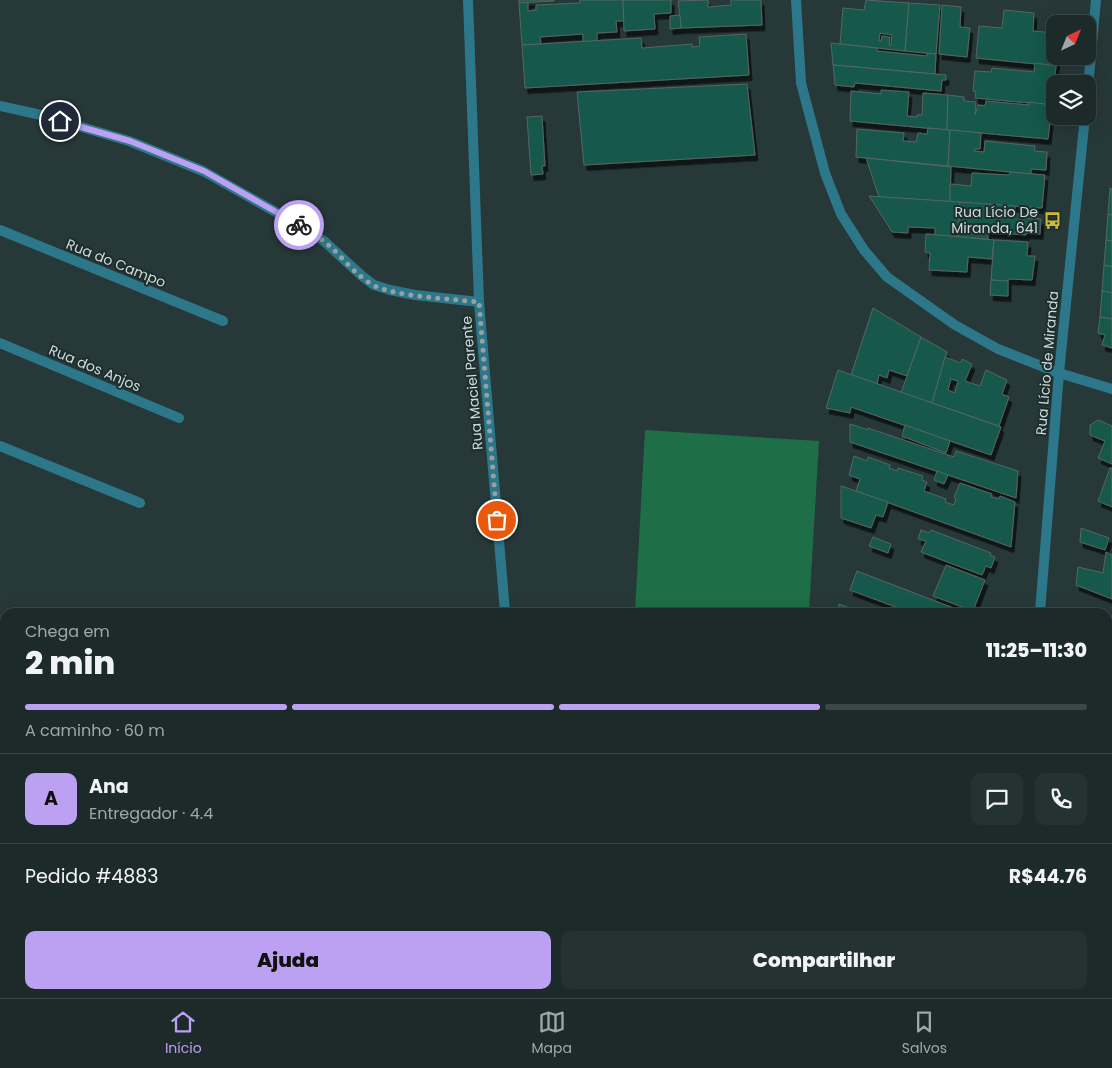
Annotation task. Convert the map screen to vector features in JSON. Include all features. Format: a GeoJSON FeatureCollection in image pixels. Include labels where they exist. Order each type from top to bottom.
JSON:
{"type":"FeatureCollection","features":[{"type":"Feature","properties":{"kind":"street","name":"Rua Maciel Parente"},"geometry":{"type":"LineString","coordinates":[[468,0],[479,302],[505,608]]}},
{"type":"Feature","properties":{"kind":"street"},"geometry":{"type":"LineString","coordinates":[[796,0],[801,83],[825,173],[841,214],[864,250],[887,277],[955,325],[998,349],[1059,372],[1112,389]]}},
{"type":"Feature","properties":{"kind":"street"},"geometry":{"type":"LineString","coordinates":[[1089,75],[1096,0]]}},
{"type":"Feature","properties":{"kind":"street"},"geometry":{"type":"LineString","coordinates":[[0,106],[41,115],[130,141],[204,171],[324,241],[374,285],[415,295],[479,302]]}},
{"type":"Feature","properties":{"kind":"street","name":"Rua Lício de Miranda"},"geometry":{"type":"LineString","coordinates":[[1040,608],[1059,372],[1084,125]]}},
{"type":"Feature","properties":{"kind":"street","name":"Rua do Campo"},"geometry":{"type":"LineString","coordinates":[[0,230],[223,320]]}},
{"type":"Feature","properties":{"kind":"street","name":"Rua dos Anjos"},"geometry":{"type":"LineString","coordinates":[[0,343],[179,418]]}},
{"type":"Feature","properties":{"kind":"street"},"geometry":{"type":"LineString","coordinates":[[0,446],[140,503]]}},
{"type":"Feature","properties":{"kind":"green space"},"geometry":{"type":"Polygon","coordinates":[[[645,430],[819,441],[809,608],[635,608],[645,430]]]}},
{"type":"Feature","properties":{"kind":"building"},"geometry":{"type":"Polygon","coordinates":[[[519,0],[554,0],[554,1],[519,3],[519,0]]]}},
{"type":"Feature","properties":{"kind":"building"},"geometry":{"type":"Polygon","coordinates":[[[580,0],[623,0],[624,21],[616,21],[617,32],[597,33],[597,41],[583,42],[583,34],[540,37],[541,44],[522,45],[519,3],[528,2],[528,11],[536,10],[536,5],[580,3],[580,0]]]}},
{"type":"Feature","properties":{"kind":"building"},"geometry":{"type":"Polygon","coordinates":[[[623,0],[671,0],[671,13],[654,14],[655,29],[624,31],[623,0]]]}},
{"type":"Feature","properties":{"kind":"building"},"geometry":{"type":"Polygon","coordinates":[[[708,0],[708,7],[731,5],[731,0],[761,0],[762,25],[681,28],[678,1],[708,0]]]}},
{"type":"Feature","properties":{"kind":"building"},"geometry":{"type":"Polygon","coordinates":[[[866,0],[909,3],[905,51],[840,44],[843,8],[864,10],[866,0]],[[880,33],[879,41],[881,41],[882,36],[890,37],[889,45],[891,45],[892,35],[880,33]]]}},
{"type":"Feature","properties":{"kind":"building"},"geometry":{"type":"Polygon","coordinates":[[[909,3],[940,5],[936,54],[905,51],[909,3]]]}},
{"type":"Feature","properties":{"kind":"building"},"geometry":{"type":"Polygon","coordinates":[[[942,5],[961,7],[960,27],[970,28],[967,57],[939,54],[942,5]]]}},
{"type":"Feature","properties":{"kind":"building"},"geometry":{"type":"Polygon","coordinates":[[[1004,10],[1034,13],[1033,31],[1046,32],[1046,65],[976,58],[979,26],[1002,28],[1004,10]]]}},
{"type":"Feature","properties":{"kind":"building"},"geometry":{"type":"Polygon","coordinates":[[[680,15],[681,28],[670,29],[670,16],[680,15]]]}},
{"type":"Feature","properties":{"kind":"building"},"geometry":{"type":"Polygon","coordinates":[[[746,34],[749,75],[525,88],[522,45],[641,38],[642,48],[692,44],[692,47],[700,46],[699,37],[746,34]]]}},
{"type":"Feature","properties":{"kind":"building"},"geometry":{"type":"Polygon","coordinates":[[[831,43],[877,48],[877,51],[927,56],[927,53],[936,54],[935,74],[833,65],[831,43]]]}},
{"type":"Feature","properties":{"kind":"building"},"geometry":{"type":"Polygon","coordinates":[[[1035,63],[1056,66],[1055,75],[1046,75],[1046,104],[975,98],[976,92],[973,91],[975,71],[991,72],[992,68],[1034,72],[1035,63]]]}},
{"type":"Feature","properties":{"kind":"building"},"geometry":{"type":"Polygon","coordinates":[[[833,65],[946,75],[946,80],[942,80],[941,91],[855,83],[854,87],[835,85],[833,65]]]}},
{"type":"Feature","properties":{"kind":"building"},"geometry":{"type":"Polygon","coordinates":[[[747,84],[755,155],[584,165],[577,92],[747,84]]]}},
{"type":"Feature","properties":{"kind":"building"},"geometry":{"type":"Polygon","coordinates":[[[881,90],[909,92],[907,116],[917,117],[917,115],[922,115],[923,93],[948,95],[947,130],[850,121],[851,91],[881,94],[881,90]]]}},
{"type":"Feature","properties":{"kind":"building"},"geometry":{"type":"Polygon","coordinates":[[[948,95],[964,97],[964,101],[976,102],[975,115],[978,105],[985,106],[986,101],[1029,105],[1029,102],[1046,104],[1046,125],[1050,125],[1048,139],[947,130],[948,95]]]}},
{"type":"Feature","properties":{"kind":"building"},"geometry":{"type":"Polygon","coordinates":[[[542,116],[545,166],[542,166],[543,174],[531,175],[527,117],[542,116]]]}},
{"type":"Feature","properties":{"kind":"building"},"geometry":{"type":"Polygon","coordinates":[[[928,128],[950,130],[948,166],[856,157],[857,129],[904,133],[903,141],[916,142],[918,133],[927,134],[928,128]]]}},
{"type":"Feature","properties":{"kind":"building"},"geometry":{"type":"Polygon","coordinates":[[[950,130],[981,133],[980,149],[974,149],[974,151],[984,152],[985,141],[1035,146],[1034,151],[1047,152],[1046,170],[1031,169],[1031,174],[948,166],[950,130]]]}},
{"type":"Feature","properties":{"kind":"building"},"geometry":{"type":"Polygon","coordinates":[[[866,158],[951,167],[950,202],[879,197],[866,158]]]}},
{"type":"Feature","properties":{"kind":"building"},"geometry":{"type":"Polygon","coordinates":[[[1010,172],[1045,175],[1042,208],[950,202],[950,184],[971,186],[972,173],[1009,175],[1010,172]]]}},
{"type":"Feature","properties":{"kind":"building"},"geometry":{"type":"Polygon","coordinates":[[[1110,188],[1112,189],[1112,215],[1108,214],[1110,188]]]}},
{"type":"Feature","properties":{"kind":"building"},"geometry":{"type":"Polygon","coordinates":[[[869,196],[960,202],[958,237],[935,235],[935,228],[908,227],[908,233],[892,232],[869,196]]]}},
{"type":"Feature","properties":{"kind":"building"},"geometry":{"type":"Polygon","coordinates":[[[960,202],[1015,206],[1014,214],[1024,214],[1024,218],[1041,219],[1040,234],[1026,233],[1026,235],[988,232],[988,239],[958,237],[960,202]]]}},
{"type":"Feature","properties":{"kind":"building"},"geometry":{"type":"Polygon","coordinates":[[[1108,214],[1112,215],[1112,241],[1106,240],[1108,214]]]}},
{"type":"Feature","properties":{"kind":"building"},"geometry":{"type":"Polygon","coordinates":[[[926,234],[994,240],[992,259],[968,257],[967,272],[929,270],[930,253],[925,252],[926,234]]]}},
{"type":"Feature","properties":{"kind":"building"},"geometry":{"type":"Polygon","coordinates":[[[994,240],[1028,242],[1027,256],[1035,256],[1032,280],[991,280],[994,240]]]}},
{"type":"Feature","properties":{"kind":"building"},"geometry":{"type":"Polygon","coordinates":[[[1106,240],[1112,241],[1112,267],[1104,265],[1106,240]]]}},
{"type":"Feature","properties":{"kind":"building"},"geometry":{"type":"Polygon","coordinates":[[[1104,265],[1112,267],[1112,293],[1102,291],[1104,265]]]}},
{"type":"Feature","properties":{"kind":"building"},"geometry":{"type":"Polygon","coordinates":[[[991,280],[1008,281],[1008,296],[990,295],[991,280]]]}},
{"type":"Feature","properties":{"kind":"building"},"geometry":{"type":"Polygon","coordinates":[[[1102,291],[1112,293],[1112,319],[1100,317],[1102,291]]]}},
{"type":"Feature","properties":{"kind":"building"},"geometry":{"type":"Polygon","coordinates":[[[873,308],[921,337],[907,376],[889,370],[887,378],[879,375],[877,384],[851,375],[873,308]]]}},
{"type":"Feature","properties":{"kind":"building"},"geometry":{"type":"Polygon","coordinates":[[[1100,317],[1112,319],[1112,348],[1102,345],[1105,335],[1098,333],[1100,317]]]}},
{"type":"Feature","properties":{"kind":"building"},"geometry":{"type":"Polygon","coordinates":[[[921,337],[947,352],[932,403],[901,393],[921,337]]]}},
{"type":"Feature","properties":{"kind":"building"},"geometry":{"type":"Polygon","coordinates":[[[945,357],[961,363],[962,359],[972,364],[965,381],[980,386],[986,370],[1007,380],[1002,394],[1009,397],[999,426],[932,403],[945,357]],[[951,379],[948,390],[955,393],[958,381],[951,379]]]}},
{"type":"Feature","properties":{"kind":"building"},"geometry":{"type":"Polygon","coordinates":[[[838,370],[1001,427],[991,455],[851,407],[850,413],[826,408],[838,370]]]}},
{"type":"Feature","properties":{"kind":"building"},"geometry":{"type":"Polygon","coordinates":[[[1098,420],[1112,426],[1112,464],[1098,458],[1105,441],[1090,435],[1090,425],[1098,420]]]}},
{"type":"Feature","properties":{"kind":"building"},"geometry":{"type":"Polygon","coordinates":[[[850,424],[868,430],[868,428],[954,457],[956,451],[1018,471],[1016,498],[850,442],[850,424]]]}},
{"type":"Feature","properties":{"kind":"building"},"geometry":{"type":"Polygon","coordinates":[[[905,425],[950,441],[946,453],[902,436],[905,425]]]}},
{"type":"Feature","properties":{"kind":"building"},"geometry":{"type":"Polygon","coordinates":[[[854,456],[867,461],[868,457],[890,465],[889,468],[897,471],[898,468],[923,476],[922,480],[927,482],[924,491],[946,499],[945,502],[954,505],[956,499],[954,498],[960,483],[992,494],[991,497],[999,499],[1000,496],[1015,502],[1011,547],[856,491],[860,479],[849,475],[854,456]]]}},
{"type":"Feature","properties":{"kind":"building"},"geometry":{"type":"Polygon","coordinates":[[[1110,468],[1112,468],[1112,507],[1098,501],[1110,468]]]}},
{"type":"Feature","properties":{"kind":"building"},"geometry":{"type":"Polygon","coordinates":[[[937,471],[948,475],[944,484],[934,480],[937,471]]]}},
{"type":"Feature","properties":{"kind":"building"},"geometry":{"type":"Polygon","coordinates":[[[841,486],[888,502],[883,517],[876,515],[871,528],[841,518],[841,486]]]}},
{"type":"Feature","properties":{"kind":"building"},"geometry":{"type":"Polygon","coordinates":[[[1081,528],[1109,538],[1105,550],[1080,542],[1081,528]]]}},
{"type":"Feature","properties":{"kind":"building"},"geometry":{"type":"Polygon","coordinates":[[[921,530],[929,533],[931,530],[991,553],[990,555],[995,557],[991,568],[986,566],[982,575],[921,552],[926,541],[918,539],[921,530]]]}},
{"type":"Feature","properties":{"kind":"building"},"geometry":{"type":"Polygon","coordinates":[[[873,537],[891,544],[888,553],[869,546],[873,537]]]}},
{"type":"Feature","properties":{"kind":"building"},"geometry":{"type":"Polygon","coordinates":[[[1106,552],[1112,555],[1112,599],[1076,585],[1078,567],[1103,573],[1106,552]]]}},
{"type":"Feature","properties":{"kind":"building"},"geometry":{"type":"Polygon","coordinates":[[[946,565],[985,580],[974,608],[965,608],[933,596],[946,565]]]}},
{"type":"Feature","properties":{"kind":"building"},"geometry":{"type":"Polygon","coordinates":[[[857,571],[954,608],[898,608],[850,590],[857,571]]]}},
{"type":"Feature","properties":{"kind":"building"},"geometry":{"type":"Polygon","coordinates":[[[839,604],[850,608],[839,608],[839,604]]]}},
{"type":"Feature","properties":{"kind":"way so far"},"geometry":{"type":"LineString","coordinates":[[299,225],[324,241],[374,285],[415,295],[479,302],[497,520]]}},
{"type":"Feature","properties":{"kind":"place","name":"Rua Lício De Miranda, 641"},"geometry":{"type":"Point","coordinates":[1052,220]}},
{"type":"Feature","properties":{"kind":"route"},"geometry":{"type":"LineString","coordinates":[[60,121],[130,141],[204,171],[299,225]]}}]}
